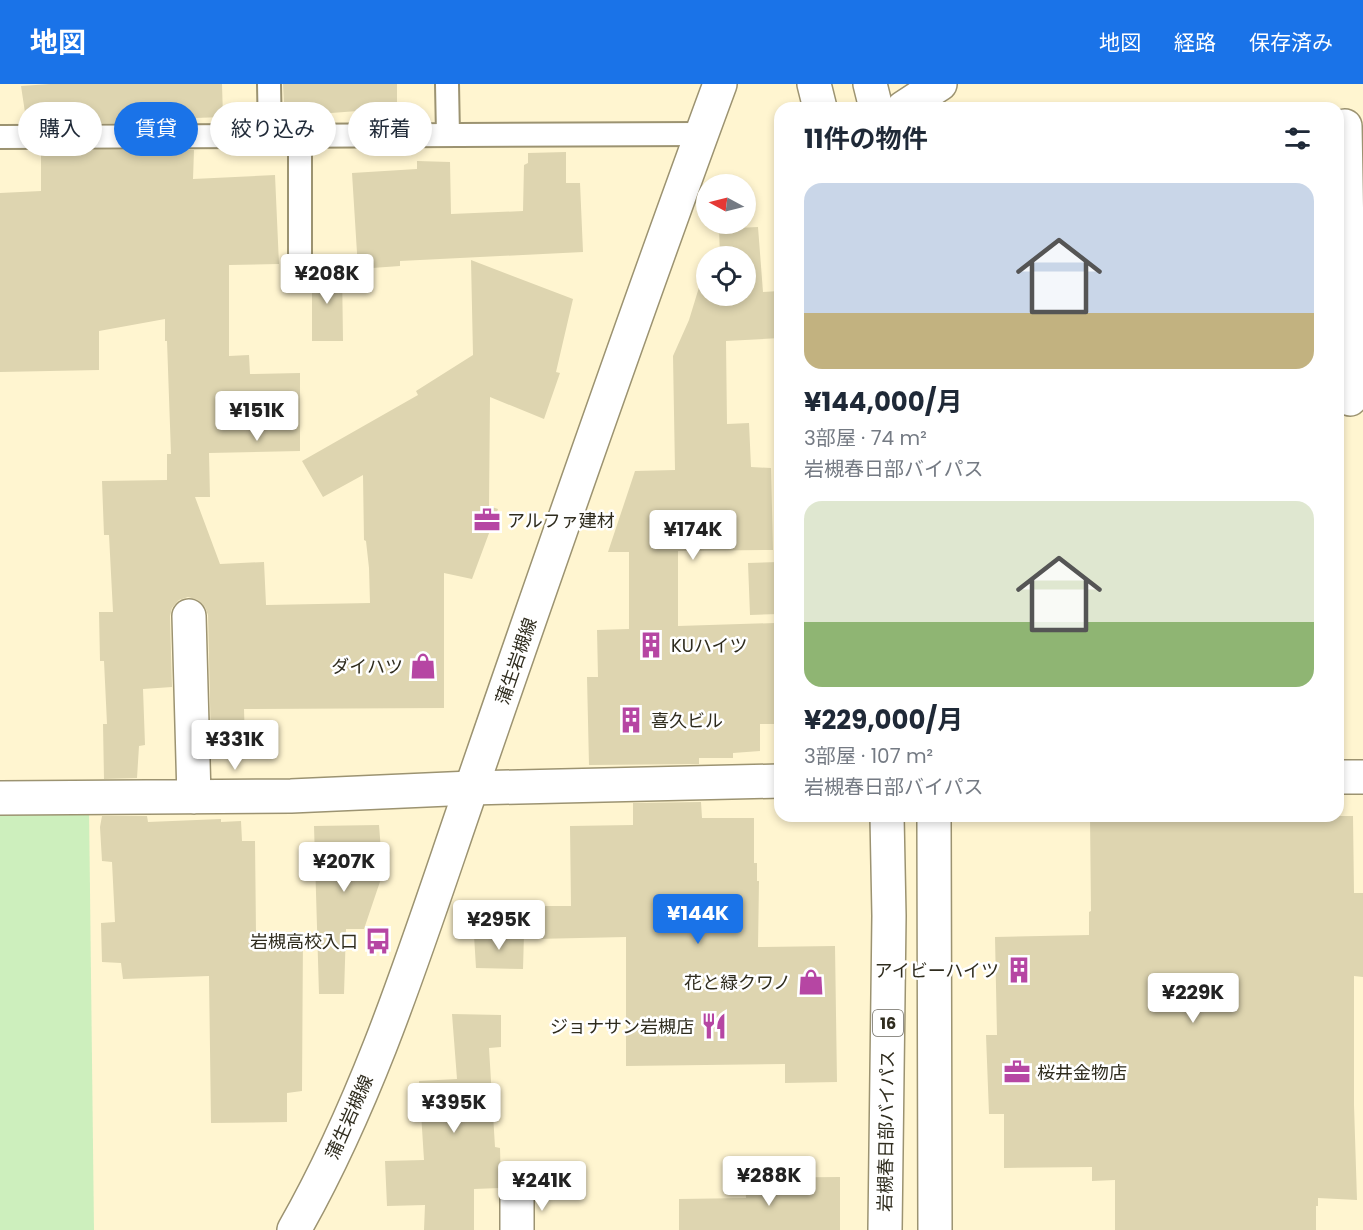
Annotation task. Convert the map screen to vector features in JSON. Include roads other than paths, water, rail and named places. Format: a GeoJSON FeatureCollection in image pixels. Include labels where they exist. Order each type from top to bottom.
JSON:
{"type":"FeatureCollection","features":[{"type":"Feature","properties":{"kind":"main road","name":"蒲生岩槻線"},"geometry":{"type":"LineString","coordinates":[[294,1230],[319,1187],[369,1074],[417,951],[471,788],[720,84]]}},
{"type":"Feature","properties":{"kind":"main road"},"geometry":{"type":"LineString","coordinates":[[814,84],[818,102]]}},
{"type":"Feature","properties":{"kind":"main road"},"geometry":{"type":"LineString","coordinates":[[870,84],[874,102]]}},
{"type":"Feature","properties":{"kind":"main road"},"geometry":{"type":"LineString","coordinates":[[912,102],[940,84]]}},
{"type":"Feature","properties":{"kind":"main road"},"geometry":{"type":"LineString","coordinates":[[1349,126],[1350,399]]}},
{"type":"Feature","properties":{"kind":"main road"},"geometry":{"type":"LineString","coordinates":[[189,616],[194,797]]}},
{"type":"Feature","properties":{"kind":"main road"},"geometry":{"type":"LineString","coordinates":[[1344,777],[1363,777]]}},
{"type":"Feature","properties":{"kind":"main road"},"geometry":{"type":"LineString","coordinates":[[0,798],[291,796],[471,788],[774,781]]}},
{"type":"Feature","properties":{"kind":"main road","name":"岩槻春日部バイパス"},"geometry":{"type":"LineString","coordinates":[[885,1230],[889,916],[887,822]]}},
{"type":"Feature","properties":{"kind":"main road"},"geometry":{"type":"LineString","coordinates":[[934,822],[935,1230]]}},
{"type":"Feature","properties":{"kind":"main road"},"geometry":{"type":"LineString","coordinates":[[517,1194],[517,1230]]}},
{"type":"Feature","properties":{"kind":"lane"},"geometry":{"type":"LineString","coordinates":[[269,84],[269,102]]}},
{"type":"Feature","properties":{"kind":"lane"},"geometry":{"type":"LineString","coordinates":[[447,84],[448,135]]}},
{"type":"Feature","properties":{"kind":"lane"},"geometry":{"type":"LineString","coordinates":[[336,136],[702,134]]}},
{"type":"Feature","properties":{"kind":"lane"},"geometry":{"type":"LineString","coordinates":[[0,137],[210,136]]}},
{"type":"Feature","properties":{"kind":"lane"},"geometry":{"type":"LineString","coordinates":[[300,156],[300,265]]}},
{"type":"Feature","properties":{"kind":"place","name":"アルファ建材"},"geometry":{"type":"Point","coordinates":[487,520]}},
{"type":"Feature","properties":{"kind":"place","name":"KUハイツ"},"geometry":{"type":"Point","coordinates":[651,645]}},
{"type":"Feature","properties":{"kind":"place","name":"ダイハツ"},"geometry":{"type":"Point","coordinates":[423,666]}},
{"type":"Feature","properties":{"kind":"place","name":"喜久ビル"},"geometry":{"type":"Point","coordinates":[631,720]}},
{"type":"Feature","properties":{"kind":"place","name":"岩槻高校入口"},"geometry":{"type":"Point","coordinates":[378,941]}},
{"type":"Feature","properties":{"kind":"place","name":"アイビーハイツ"},"geometry":{"type":"Point","coordinates":[1019,970]}},
{"type":"Feature","properties":{"kind":"place","name":"花と緑クワノ"},"geometry":{"type":"Point","coordinates":[811,982]}},
{"type":"Feature","properties":{"kind":"place","name":"ジョナサン岩槻店"},"geometry":{"type":"Point","coordinates":[714,1026]}},
{"type":"Feature","properties":{"kind":"place","name":"桜井金物店"},"geometry":{"type":"Point","coordinates":[1017,1072]}}]}
